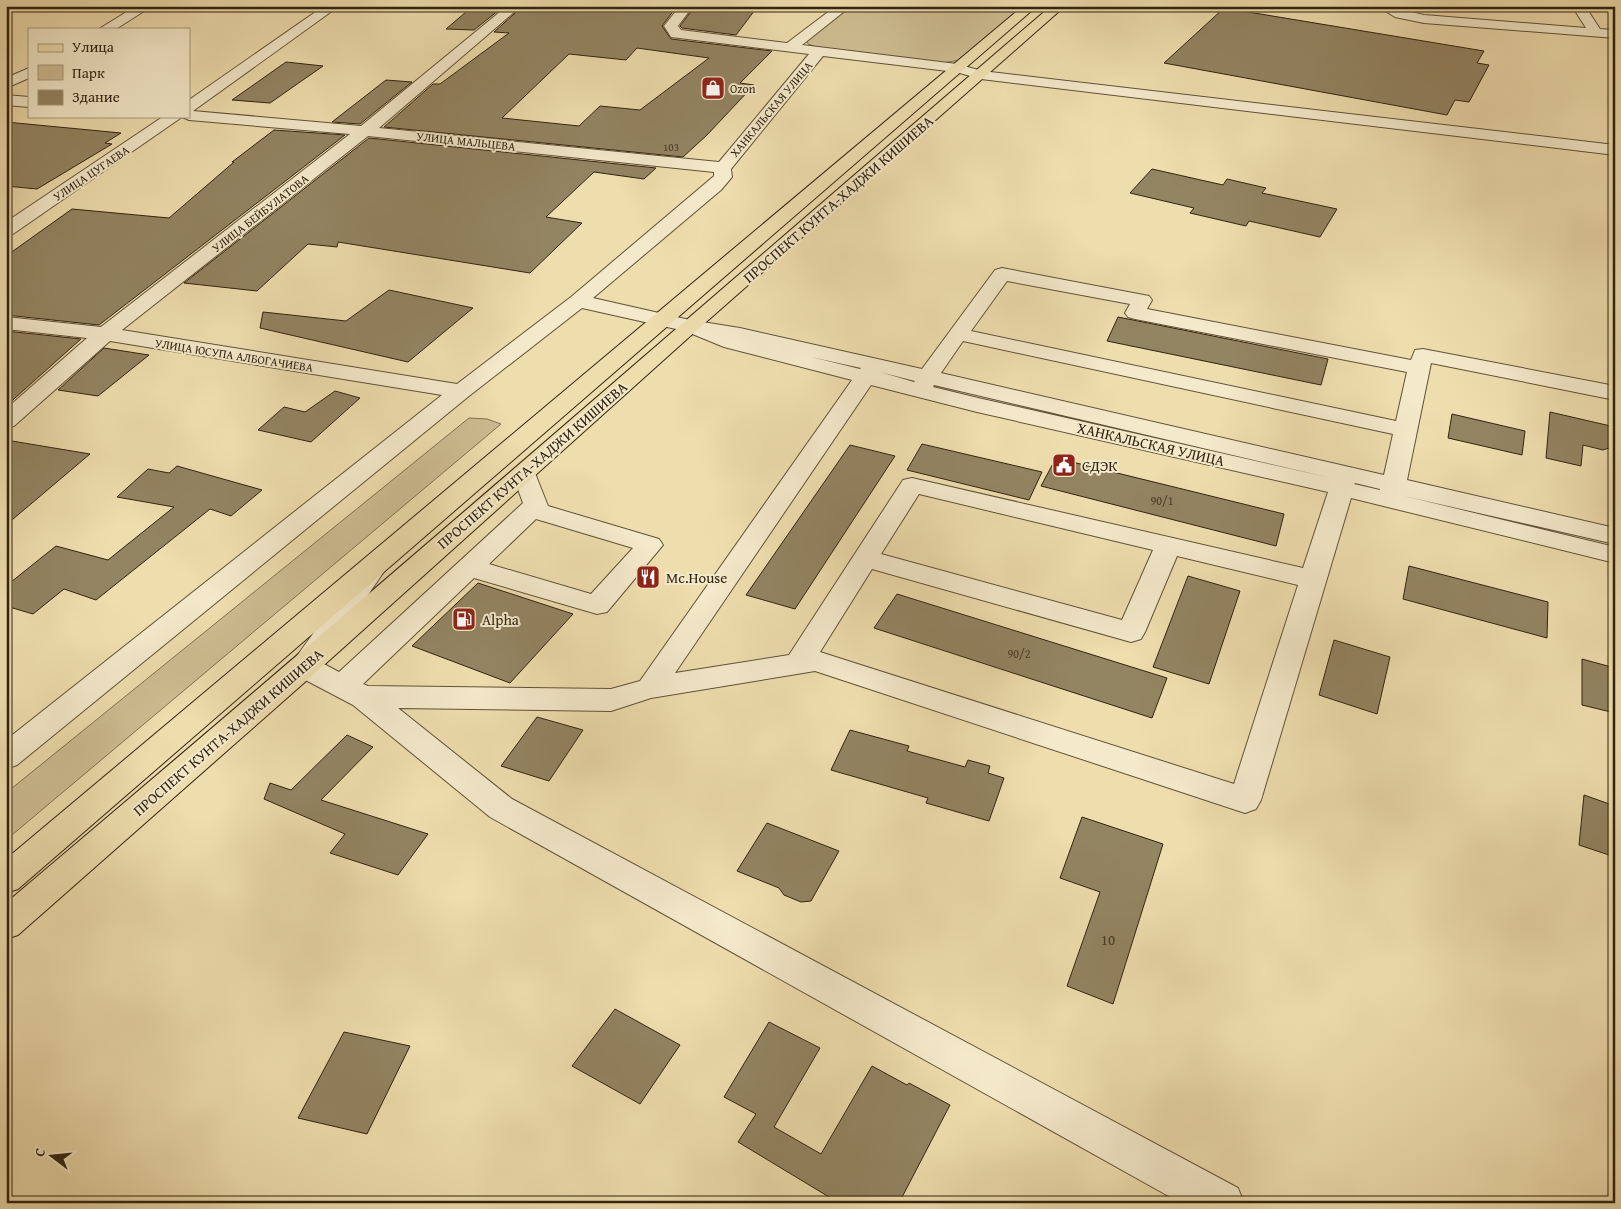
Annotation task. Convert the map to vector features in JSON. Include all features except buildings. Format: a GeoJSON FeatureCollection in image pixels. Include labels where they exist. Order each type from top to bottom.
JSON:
{"type":"FeatureCollection","features":[{"type":"Feature","properties":{"kind":"main road","name":"ПРОСПЕКТ КУНТА-ХАДЖИ КИШИЕВА"},"geometry":{"type":"LineString","coordinates":[[6,879],[1032,6]]}},
{"type":"Feature","properties":{"kind":"main road","name":"ПРОСПЕКТ КУНТА-ХАДЖИ КИШИЕВА"},"geometry":{"type":"LineString","coordinates":[[6,924],[304,667],[690,326],[1059,6]]}},
{"type":"Feature","properties":{"kind":"street"},"geometry":{"type":"LineString","coordinates":[[108,28],[146,6]]}},
{"type":"Feature","properties":{"kind":"street"},"geometry":{"type":"LineString","coordinates":[[190,106],[333,6]]}},
{"type":"Feature","properties":{"kind":"street","name":"УЛИЦА БЕЙБУЛАТОВА"},"geometry":{"type":"LineString","coordinates":[[6,421],[105,334],[365,131],[515,6]]}},
{"type":"Feature","properties":{"kind":"street"},"geometry":{"type":"LineString","coordinates":[[687,6],[671,26],[676,34],[957,68],[981,75],[1615,150]]}},
{"type":"Feature","properties":{"kind":"street","name":"ХАНКАЛЬСКАЯ УЛИЦА"},"geometry":{"type":"LineString","coordinates":[[791,47],[845,6]]}},
{"type":"Feature","properties":{"kind":"street"},"geometry":{"type":"LineString","coordinates":[[1383,6],[1400,14],[1424,19],[1615,34]]}},
{"type":"Feature","properties":{"kind":"street"},"geometry":{"type":"LineString","coordinates":[[1578,6],[1596,33]]}},
{"type":"Feature","properties":{"kind":"street","name":"ХАНКАЛЬСКАЯ УЛИЦА"},"geometry":{"type":"LineString","coordinates":[[6,756],[462,391],[578,301],[719,177],[820,50]]}},
{"type":"Feature","properties":{"kind":"street"},"geometry":{"type":"LineString","coordinates":[[6,84],[28,73]]}},
{"type":"Feature","properties":{"kind":"street"},"geometry":{"type":"LineString","coordinates":[[6,100],[28,102]]}},
{"type":"Feature","properties":{"kind":"street","name":"УЛИЦА МАЛЬЦЕВА"},"geometry":{"type":"LineString","coordinates":[[190,116],[365,131],[719,177]]}},
{"type":"Feature","properties":{"kind":"street","name":"УЛИЦА ЦУГАЕВА"},"geometry":{"type":"LineString","coordinates":[[6,230],[172,118]]}},
{"type":"Feature","properties":{"kind":"street"},"geometry":{"type":"LineString","coordinates":[[924,383],[957,334],[1002,274],[1142,300],[1135,313],[1419,368]]}},
{"type":"Feature","properties":{"kind":"street","name":"ХАНКАЛЬСКАЯ УЛИЦА"},"geometry":{"type":"LineString","coordinates":[[578,301],[690,326],[740,334],[870,371],[1391,493],[1615,536]]}},
{"type":"Feature","properties":{"kind":"street","name":"УЛИЦА ЮСУПА АЛБОГАЧИЕВА"},"geometry":{"type":"LineString","coordinates":[[6,323],[105,334],[462,391]]}},
{"type":"Feature","properties":{"kind":"street"},"geometry":{"type":"LineString","coordinates":[[957,334],[1405,430]]}},
{"type":"Feature","properties":{"kind":"street"},"geometry":{"type":"LineString","coordinates":[[1391,493],[1423,355],[1615,393]]}},
{"type":"Feature","properties":{"kind":"street"},"geometry":{"type":"LineString","coordinates":[[650,688],[870,371]]}},
{"type":"Feature","properties":{"kind":"street"},"geometry":{"type":"LineString","coordinates":[[352,692],[469,568],[536,505],[524,473]]}},
{"type":"Feature","properties":{"kind":"street"},"geometry":{"type":"LineString","coordinates":[[352,692],[611,700],[650,688],[816,661],[1245,800],[1343,482]]}},
{"type":"Feature","properties":{"kind":"street"},"geometry":{"type":"LineString","coordinates":[[798,664],[912,485],[1312,579]]}},
{"type":"Feature","properties":{"kind":"street","name":"ХАНКАЛЬСКАЯ УЛИЦА"},"geometry":{"type":"LineString","coordinates":[[1391,493],[1615,554]]}},
{"type":"Feature","properties":{"kind":"street"},"geometry":{"type":"LineString","coordinates":[[469,568],[597,605],[650,544],[532,509]]}},
{"type":"Feature","properties":{"kind":"street"},"geometry":{"type":"LineString","coordinates":[[865,558],[1131,632],[1168,546]]}},
{"type":"Feature","properties":{"kind":"street"},"geometry":{"type":"LineString","coordinates":[[378,561],[304,667],[352,692],[501,808],[1223,1203]]}},
{"type":"Feature","properties":{"kind":"green space"},"geometry":{"type":"Polygon","coordinates":[[[852,6],[1024,6],[960,60],[942,63],[817,47],[808,44],[807,40],[852,6]]]}},
{"type":"Feature","properties":{"kind":"green space"},"geometry":{"type":"Polygon","coordinates":[[[469,418],[487,419],[501,424],[6,840],[6,793],[469,418]]]}},
{"type":"Feature","properties":{"kind":"place","name":"Ozon"},"geometry":{"type":"Point","coordinates":[713,88]}},
{"type":"Feature","properties":{"kind":"place","name":"СДЭК"},"geometry":{"type":"Point","coordinates":[1064,465]}},
{"type":"Feature","properties":{"kind":"place","name":"Mc.House"},"geometry":{"type":"Point","coordinates":[648,577]}},
{"type":"Feature","properties":{"kind":"place","name":"Alpha"},"geometry":{"type":"Point","coordinates":[464,619]}}]}
